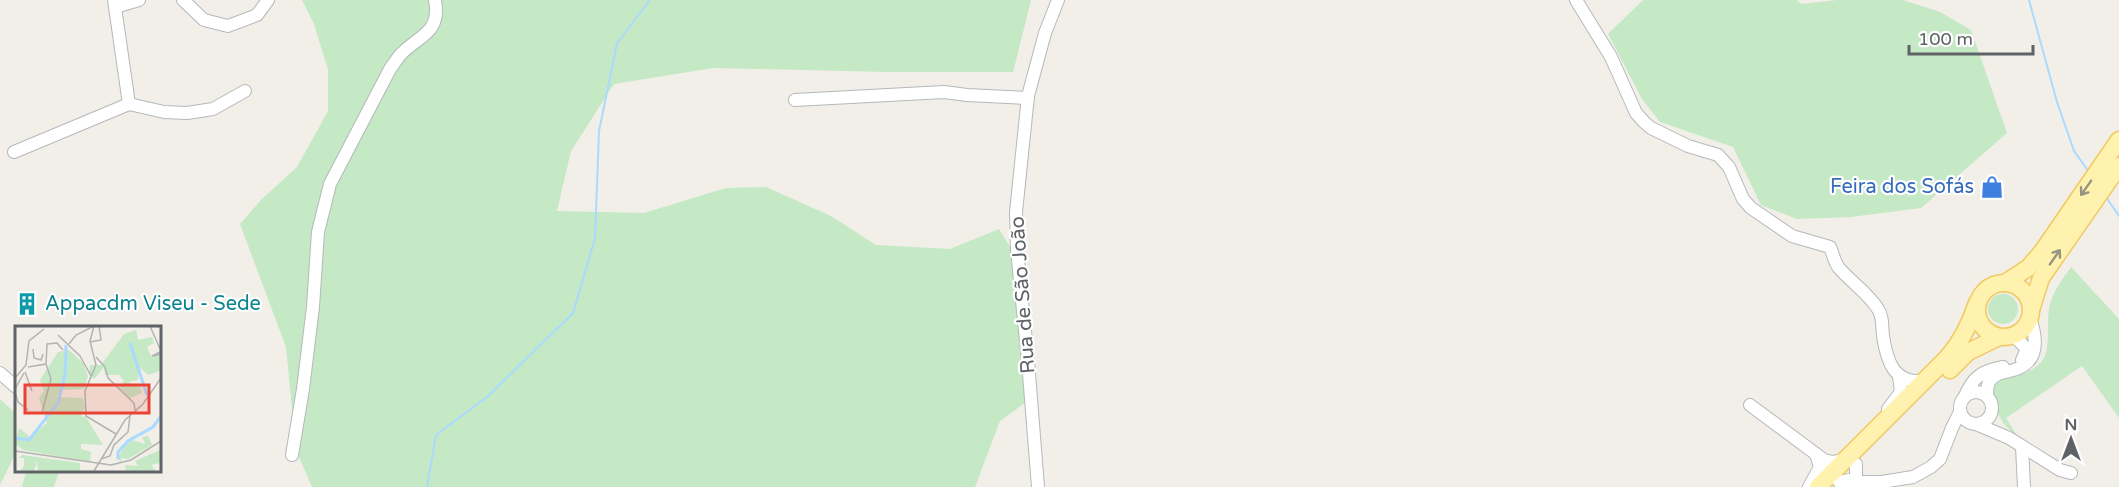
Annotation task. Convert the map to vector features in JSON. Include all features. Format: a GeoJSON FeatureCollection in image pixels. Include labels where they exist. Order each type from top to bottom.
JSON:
{"type":"FeatureCollection","features":[{"type":"Feature","properties":{"kind":"main road"},"geometry":{"type":"LineString","coordinates":[[1844,485],[1850,462],[1884,421],[1961,342],[1981,294],[1988,288],[2005,282],[2028,268],[2042,252],[2119,140]]}},
{"type":"Feature","properties":{"kind":"main road"},"geometry":{"type":"LineString","coordinates":[[1818,487],[1850,462],[1968,352],[2021,331],[2031,314],[2041,278],[2119,166]]}},
{"type":"Feature","properties":{"kind":"main road"},"geometry":{"type":"LineString","coordinates":[[2005,282],[2020,288],[2030,301],[2031,314]]}},
{"type":"Feature","properties":{"kind":"main road"},"geometry":{"type":"LineString","coordinates":[[1977,303],[1979,321],[1984,328],[2006,336]]}},
{"type":"Feature","properties":{"kind":"street"},"geometry":{"type":"LineString","coordinates":[[129,104],[114,4],[139,0]]}},
{"type":"Feature","properties":{"kind":"street"},"geometry":{"type":"LineString","coordinates":[[183,0],[204,20],[228,26],[257,15],[268,0]]}},
{"type":"Feature","properties":{"kind":"street"},"geometry":{"type":"LineString","coordinates":[[292,455],[313,307],[318,232],[330,184],[390,69],[401,54],[430,31],[436,9],[435,0]]}},
{"type":"Feature","properties":{"kind":"street","name":"Rua de São João"},"geometry":{"type":"LineString","coordinates":[[1038,487],[1017,250],[1016,212],[1028,98],[1044,33],[1058,0]]}},
{"type":"Feature","properties":{"kind":"street"},"geometry":{"type":"LineString","coordinates":[[1576,0],[1611,57],[1636,113],[1644,122],[1681,143],[1718,156],[1729,166],[1743,200],[1751,208],[1792,236],[1830,246],[1838,267],[1880,313],[1889,362],[1899,376],[1910,381],[1924,381]]}},
{"type":"Feature","properties":{"kind":"street"},"geometry":{"type":"LineString","coordinates":[[14,152],[129,104],[164,112],[187,113],[213,109],[245,91]]}},
{"type":"Feature","properties":{"kind":"street"},"geometry":{"type":"LineString","coordinates":[[795,100],[944,92],[1028,98]]}},
{"type":"Feature","properties":{"kind":"street"},"geometry":{"type":"LineString","coordinates":[[2009,438],[1997,423],[1992,411],[1992,405],[1987,396],[1989,382],[1996,374],[2019,368],[2028,362],[2036,344],[2031,314]]}},
{"type":"Feature","properties":{"kind":"street"},"geometry":{"type":"LineString","coordinates":[[1844,485],[1914,482],[1940,459],[1971,382],[1982,373],[2015,365],[2022,360],[2027,349],[2006,336]]}},
{"type":"Feature","properties":{"kind":"street"},"geometry":{"type":"LineString","coordinates":[[0,373],[15,386]]}},
{"type":"Feature","properties":{"kind":"street"},"geometry":{"type":"LineString","coordinates":[[1884,421],[1889,405],[1900,392],[1899,376]]}},
{"type":"Feature","properties":{"kind":"street"},"geometry":{"type":"LineString","coordinates":[[1964,398],[1977,392],[1987,396]]}},
{"type":"Feature","properties":{"kind":"street"},"geometry":{"type":"LineString","coordinates":[[1750,405],[1824,460],[1850,462]]}},
{"type":"Feature","properties":{"kind":"street"},"geometry":{"type":"LineString","coordinates":[[1976,424],[1986,420],[1992,411]]}},
{"type":"Feature","properties":{"kind":"street"},"geometry":{"type":"LineString","coordinates":[[1960,412],[1966,421],[2009,438],[2060,470],[2071,473]]}},
{"type":"Feature","properties":{"kind":"street"},"geometry":{"type":"LineString","coordinates":[[2022,447],[2024,487]]}},
{"type":"Feature","properties":{"kind":"street"},"geometry":{"type":"LineString","coordinates":[[1809,487],[1820,467],[1816,454]]}},
{"type":"Feature","properties":{"kind":"green space"},"geometry":{"type":"Polygon","coordinates":[[[302,0],[1031,0],[1013,72],[713,68],[614,84],[571,151],[557,211],[644,213],[726,188],[766,187],[831,216],[876,245],[950,249],[999,229],[1017,258],[1033,397],[1000,421],[975,487],[312,487],[296,450],[286,347],[240,224],[261,200],[297,167],[328,111],[328,70],[314,24],[302,0]]]}},
{"type":"Feature","properties":{"kind":"green space"},"geometry":{"type":"Polygon","coordinates":[[[1643,0],[1797,0],[1801,4],[1837,0],[1903,0],[1940,12],[1971,30],[2007,133],[1921,208],[1851,217],[1797,219],[1761,205],[1733,147],[1660,122],[1642,99],[1608,34],[1643,0]]]}},
{"type":"Feature","properties":{"kind":"green space"},"geometry":{"type":"Polygon","coordinates":[[[2071,267],[2119,319],[2119,418],[2082,366],[2006,418],[2019,439],[2004,424],[1997,412],[1998,407],[1992,391],[1996,380],[2028,371],[2041,362],[2047,347],[2050,303],[2057,287],[2071,267]]]}},
{"type":"Feature","properties":{"kind":"green space"},"geometry":{"type":"Polygon","coordinates":[[[2003,294],[2013,299],[2018,309],[2013,319],[2003,324],[1993,319],[1988,309],[1993,299],[2003,294]]]}},
{"type":"Feature","properties":{"kind":"green space"},"geometry":{"type":"Polygon","coordinates":[[[0,399],[15,413],[15,454],[0,485],[0,399]]]}},
{"type":"Feature","properties":{"kind":"green space"},"geometry":{"type":"Polygon","coordinates":[[[26,472],[59,472],[54,487],[22,487],[26,472]]]}},
{"type":"Feature","properties":{"kind":"waterway"},"geometry":{"type":"LineString","coordinates":[[427,487],[436,435],[487,397],[573,313],[595,238],[599,131],[617,43],[650,0]]}},
{"type":"Feature","properties":{"kind":"waterway"},"geometry":{"type":"LineString","coordinates":[[2029,0],[2057,102],[2074,151],[2089,172]]}},
{"type":"Feature","properties":{"kind":"waterway"},"geometry":{"type":"LineString","coordinates":[[2106,197],[2119,216]]}},
{"type":"Feature","properties":{"kind":"place","name":"Feira dos Sofás"},"geometry":{"type":"Point","coordinates":[1992,187]}},
{"type":"Feature","properties":{"kind":"place","name":"Appacdm Viseu - Sede"},"geometry":{"type":"Point","coordinates":[27,304]}}]}
